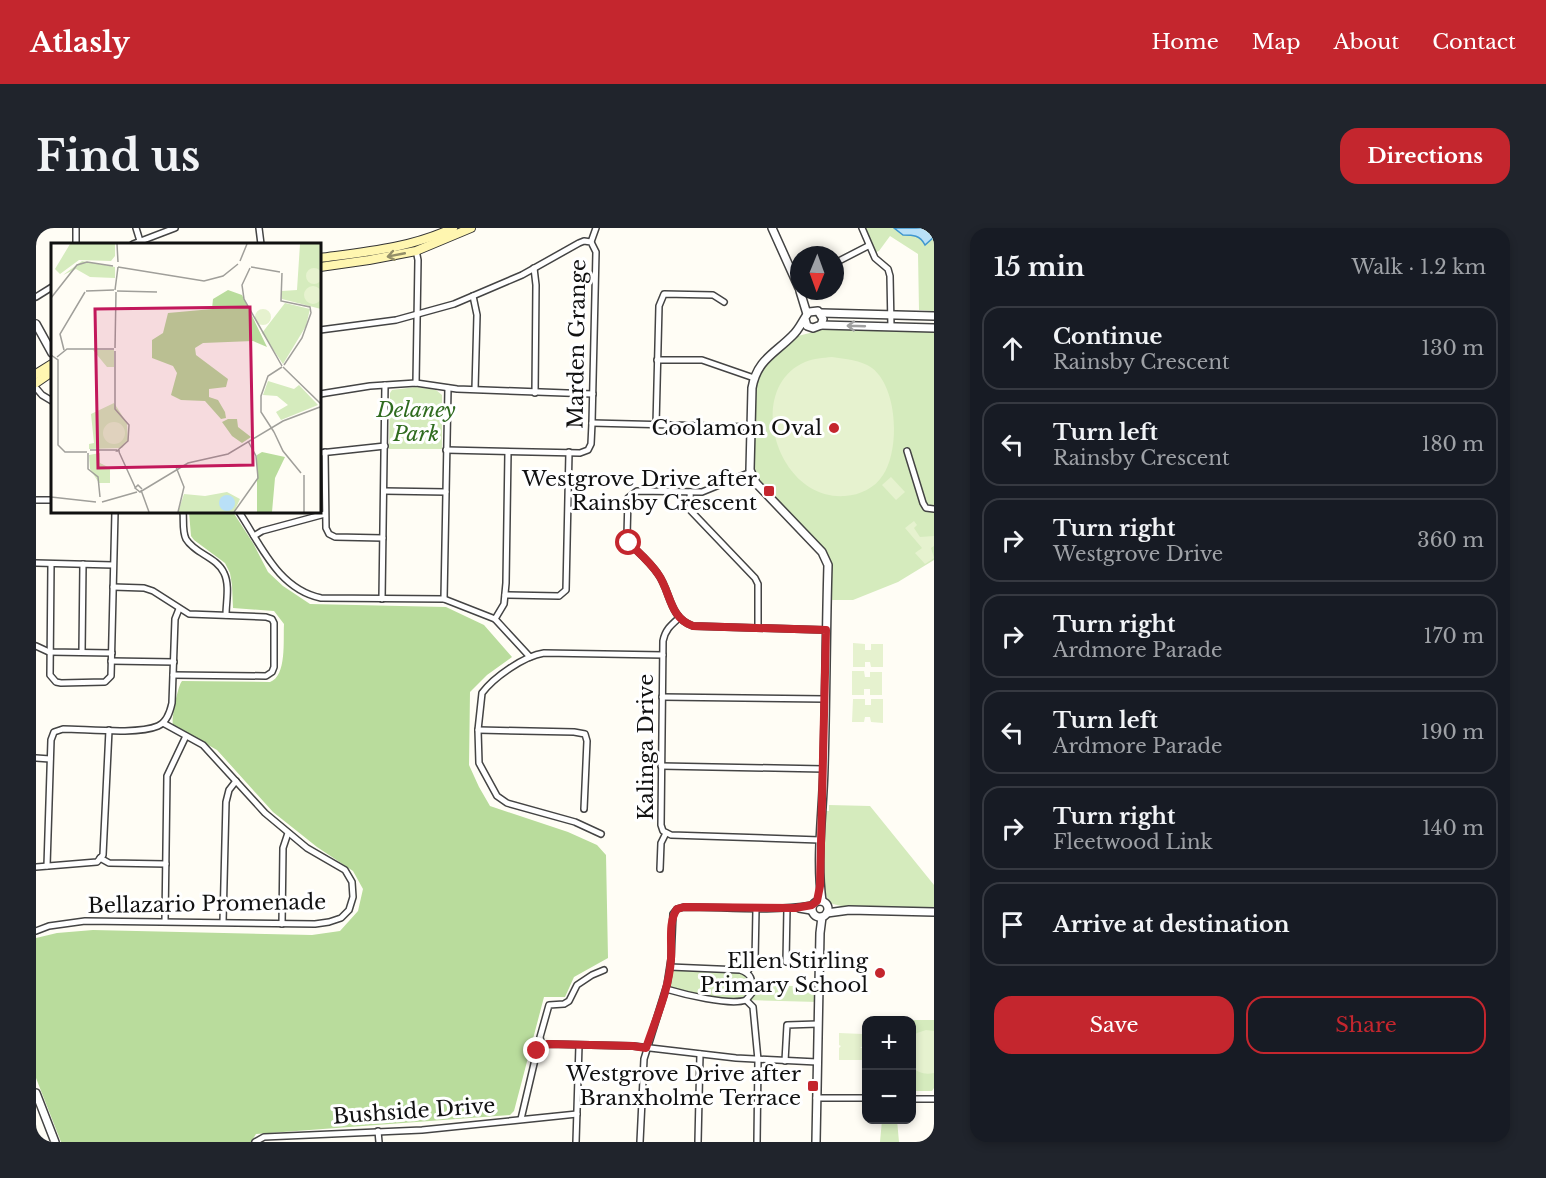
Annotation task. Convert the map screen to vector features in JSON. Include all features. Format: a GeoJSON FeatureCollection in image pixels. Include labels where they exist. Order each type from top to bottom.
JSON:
{"type":"FeatureCollection","features":[{"type":"Feature","properties":{"kind":"main road"},"geometry":{"type":"LineString","coordinates":[[321,258],[415,247],[453,228]]}},
{"type":"Feature","properties":{"kind":"main road"},"geometry":{"type":"LineString","coordinates":[[321,267],[369,260],[471,228]]}},
{"type":"Feature","properties":{"kind":"main road"},"geometry":{"type":"LineString","coordinates":[[36,374],[51,365]]}},
{"type":"Feature","properties":{"kind":"main road"},"geometry":{"type":"LineString","coordinates":[[36,382],[51,373]]}},
{"type":"Feature","properties":{"kind":"street"},"geometry":{"type":"LineString","coordinates":[[136,228],[140,241]]}},
{"type":"Feature","properties":{"kind":"street"},"geometry":{"type":"LineString","coordinates":[[135,243],[175,228]]}},
{"type":"Feature","properties":{"kind":"street"},"geometry":{"type":"LineString","coordinates":[[259,228],[261,243]]}},
{"type":"Feature","properties":{"kind":"street"},"geometry":{"type":"LineString","coordinates":[[591,242],[597,228]]}},
{"type":"Feature","properties":{"kind":"street"},"geometry":{"type":"LineString","coordinates":[[772,228],[790,267]]}},
{"type":"Feature","properties":{"kind":"street"},"geometry":{"type":"LineString","coordinates":[[862,228],[875,258],[888,269],[891,327]]}},
{"type":"Feature","properties":{"kind":"street","name":"Marden Grange"},"geometry":{"type":"LineString","coordinates":[[321,330],[396,320],[418,312],[454,304],[534,268],[579,243],[591,242],[596,252],[592,423],[591,444],[588,450],[569,452],[446,450]]}},
{"type":"Feature","properties":{"kind":"street"},"geometry":{"type":"LineString","coordinates":[[844,258],[868,246]]}},
{"type":"Feature","properties":{"kind":"street"},"geometry":{"type":"LineString","coordinates":[[415,247],[418,260],[416,383]]}},
{"type":"Feature","properties":{"kind":"street"},"geometry":{"type":"LineString","coordinates":[[534,268],[536,285],[535,393]]}},
{"type":"Feature","properties":{"kind":"street"},"geometry":{"type":"LineString","coordinates":[[36,297],[51,288]]}},
{"type":"Feature","properties":{"kind":"street"},"geometry":{"type":"LineString","coordinates":[[656,424],[659,306],[664,294],[713,295],[724,302]]}},
{"type":"Feature","properties":{"kind":"street"},"geometry":{"type":"LineString","coordinates":[[473,296],[477,315],[475,389]]}},
{"type":"Feature","properties":{"kind":"street"},"geometry":{"type":"LineString","coordinates":[[802,300],[810,327]]}},
{"type":"Feature","properties":{"kind":"street"},"geometry":{"type":"LineString","coordinates":[[809,300],[823,319],[821,325]]}},
{"type":"Feature","properties":{"kind":"street"},"geometry":{"type":"LineString","coordinates":[[816,1142],[820,840],[824,769],[828,564],[825,557],[756,483],[751,472],[753,378],[768,357],[792,336],[806,317],[818,312],[934,316]]}},
{"type":"Feature","properties":{"kind":"street"},"geometry":{"type":"LineString","coordinates":[[36,324],[51,350]]}},
{"type":"Feature","properties":{"kind":"street"},"geometry":{"type":"LineString","coordinates":[[792,336],[810,327],[816,328],[821,325],[934,328]]}},
{"type":"Feature","properties":{"kind":"street"},"geometry":{"type":"LineString","coordinates":[[657,360],[712,362],[753,378]]}},
{"type":"Feature","properties":{"kind":"street"},"geometry":{"type":"LineString","coordinates":[[321,394],[370,386],[416,383],[448,388],[593,394]]}},
{"type":"Feature","properties":{"kind":"street"},"geometry":{"type":"LineString","coordinates":[[382,599],[385,385]]}},
{"type":"Feature","properties":{"kind":"street"},"geometry":{"type":"LineString","coordinates":[[36,387],[42,395],[51,400]]}},
{"type":"Feature","properties":{"kind":"street"},"geometry":{"type":"LineString","coordinates":[[444,599],[448,388]]}},
{"type":"Feature","properties":{"kind":"street"},"geometry":{"type":"LineString","coordinates":[[592,423],[751,426]]}},
{"type":"Feature","properties":{"kind":"street"},"geometry":{"type":"LineString","coordinates":[[383,538],[335,537],[329,534],[326,528],[322,452],[385,446]]}},
{"type":"Feature","properties":{"kind":"street"},"geometry":{"type":"LineString","coordinates":[[907,451],[923,503],[926,508],[934,509]]}},
{"type":"Feature","properties":{"kind":"street"},"geometry":{"type":"LineString","coordinates":[[495,619],[504,604],[505,595],[508,452]]}},
{"type":"Feature","properties":{"kind":"street"},"geometry":{"type":"LineString","coordinates":[[505,595],[559,596],[566,590],[569,452]]}},
{"type":"Feature","properties":{"kind":"street"},"geometry":{"type":"LineString","coordinates":[[751,472],[702,492],[637,491],[628,498],[627,536],[629,543],[660,576],[672,607],[685,623],[693,626],[826,630]]}},
{"type":"Feature","properties":{"kind":"street"},"geometry":{"type":"LineString","coordinates":[[384,491],[446,492]]}},
{"type":"Feature","properties":{"kind":"street"},"geometry":{"type":"LineString","coordinates":[[690,492],[691,511],[755,578],[758,584],[758,628]]}},
{"type":"Feature","properties":{"kind":"street"},"geometry":{"type":"LineString","coordinates":[[51,564],[50,675],[56,682],[61,683],[105,682],[111,676],[115,513]]}},
{"type":"Feature","properties":{"kind":"street"},"geometry":{"type":"LineString","coordinates":[[183,513],[186,539],[219,565],[224,572],[226,615]]}},
{"type":"Feature","properties":{"kind":"street"},"geometry":{"type":"LineString","coordinates":[[240,513],[283,579],[306,595],[321,598],[444,599],[495,619],[530,657]]}},
{"type":"Feature","properties":{"kind":"street"},"geometry":{"type":"LineString","coordinates":[[254,536],[262,531],[325,514]]}},
{"type":"Feature","properties":{"kind":"street"},"geometry":{"type":"LineString","coordinates":[[36,563],[113,565]]}},
{"type":"Feature","properties":{"kind":"street"},"geometry":{"type":"LineString","coordinates":[[82,652],[83,564]]}},
{"type":"Feature","properties":{"kind":"street"},"geometry":{"type":"LineString","coordinates":[[113,587],[144,588],[153,591],[189,614],[266,616],[272,619],[275,628],[272,672],[261,676],[174,675]]}},
{"type":"Feature","properties":{"kind":"street"},"geometry":{"type":"LineString","coordinates":[[47,866],[50,759],[54,732],[63,729],[143,730],[163,723],[171,711],[175,619],[179,609]]}},
{"type":"Feature","properties":{"kind":"street","name":"Kalinga Drive"},"geometry":{"type":"LineString","coordinates":[[679,618],[669,626],[664,634],[661,825],[666,834],[820,840]]}},
{"type":"Feature","properties":{"kind":"street"},"geometry":{"type":"LineString","coordinates":[[36,646],[49,652],[112,653]]}},
{"type":"Feature","properties":{"kind":"street"},"geometry":{"type":"LineString","coordinates":[[601,834],[575,822],[507,803],[497,796],[479,764],[478,730],[482,693],[514,666],[530,657],[544,653],[663,656]]}},
{"type":"Feature","properties":{"kind":"street"},"geometry":{"type":"LineString","coordinates":[[111,661],[174,662]]}},
{"type":"Feature","properties":{"kind":"street"},"geometry":{"type":"LineString","coordinates":[[662,697],[825,699]]}},
{"type":"Feature","properties":{"kind":"street","name":"Bellazario Promenade"},"geometry":{"type":"LineString","coordinates":[[36,931],[49,926],[85,921],[282,924],[329,922],[341,918],[349,909],[353,897],[352,882],[345,870],[307,848],[265,813],[203,745],[163,723]]}},
{"type":"Feature","properties":{"kind":"street"},"geometry":{"type":"LineString","coordinates":[[36,867],[97,862],[103,855],[110,730]]}},
{"type":"Feature","properties":{"kind":"street"},"geometry":{"type":"LineString","coordinates":[[478,730],[585,734],[587,741],[584,808]]}},
{"type":"Feature","properties":{"kind":"street"},"geometry":{"type":"LineString","coordinates":[[165,921],[167,776],[186,736]]}},
{"type":"Feature","properties":{"kind":"street"},"geometry":{"type":"LineString","coordinates":[[36,758],[50,759]]}},
{"type":"Feature","properties":{"kind":"street"},"geometry":{"type":"LineString","coordinates":[[661,766],[824,769]]}},
{"type":"Feature","properties":{"kind":"street"},"geometry":{"type":"LineString","coordinates":[[223,922],[226,802],[229,790],[236,781]]}},
{"type":"Feature","properties":{"kind":"street"},"geometry":{"type":"LineString","coordinates":[[282,924],[283,848],[288,833]]}},
{"type":"Feature","properties":{"kind":"street"},"geometry":{"type":"LineString","coordinates":[[660,869],[661,843],[666,834]]}},
{"type":"Feature","properties":{"kind":"street"},"geometry":{"type":"LineString","coordinates":[[100,858],[109,863],[166,864]]}},
{"type":"Feature","properties":{"kind":"street"},"geometry":{"type":"LineString","coordinates":[[640,1142],[641,1083],[646,1048],[666,989],[670,967],[672,920],[677,909],[684,907],[819,908],[934,912]]}},
{"type":"Feature","properties":{"kind":"street"},"geometry":{"type":"LineString","coordinates":[[787,908],[786,962],[819,964]]}},
{"type":"Feature","properties":{"kind":"street"},"geometry":{"type":"LineString","coordinates":[[747,972],[755,961],[756,909]]}},
{"type":"Feature","properties":{"kind":"street"},"geometry":{"type":"LineString","coordinates":[[666,989],[691,996],[736,1002],[746,1000],[752,993],[752,981],[747,972],[670,967]]}},
{"type":"Feature","properties":{"kind":"street"},"geometry":{"type":"LineString","coordinates":[[542,1046],[540,1037],[549,1005],[564,1004],[569,1001],[577,985],[604,970]]}},
{"type":"Feature","properties":{"kind":"street"},"geometry":{"type":"LineString","coordinates":[[746,1000],[753,1007],[758,1060],[757,1142]]}},
{"type":"Feature","properties":{"kind":"street"},"geometry":{"type":"LineString","coordinates":[[785,1061],[787,1025],[818,1024]]}},
{"type":"Feature","properties":{"kind":"street"},"geometry":{"type":"LineString","coordinates":[[521,1119],[537,1051],[548,1044],[646,1048],[758,1060],[817,1062]]}},
{"type":"Feature","properties":{"kind":"street"},"geometry":{"type":"LineString","coordinates":[[576,1142],[579,1045]]}},
{"type":"Feature","properties":{"kind":"street"},"geometry":{"type":"LineString","coordinates":[[698,1142],[700,1054]]}},
{"type":"Feature","properties":{"kind":"street"},"geometry":{"type":"LineString","coordinates":[[36,1093],[55,1142]]}},
{"type":"Feature","properties":{"kind":"street"},"geometry":{"type":"LineString","coordinates":[[816,1098],[862,1098]]}},
{"type":"Feature","properties":{"kind":"street"},"geometry":{"type":"LineString","coordinates":[[916,1099],[934,1099]]}},
{"type":"Feature","properties":{"kind":"street","name":"Bushside Drive"},"geometry":{"type":"LineString","coordinates":[[255,1142],[264,1137],[422,1130],[577,1114]]}},
{"type":"Feature","properties":{"kind":"street"},"geometry":{"type":"LineString","coordinates":[[378,1131],[379,1142]]}},
{"type":"Feature","properties":{"kind":"street"},"geometry":{"type":"LineString","coordinates":[[312,1135],[313,1142]]}},
{"type":"Feature","properties":{"kind":"green space"},"geometry":{"type":"Polygon","coordinates":[[[865,228],[934,228],[934,311],[919,310],[918,254],[890,236],[876,252],[865,228]]]}},
{"type":"Feature","properties":{"kind":"green space"},"geometry":{"type":"Polygon","coordinates":[[[825,329],[934,332],[934,560],[898,582],[853,600],[832,600],[830,565],[826,553],[759,483],[752,469],[756,378],[768,361],[794,337],[825,329]]]}},
{"type":"Feature","properties":{"kind":"green space","name":"Coolamon Oval"},"geometry":{"type":"Polygon","coordinates":[[[832,357],[868,365],[881,377],[887,390],[894,419],[892,450],[883,475],[867,490],[845,496],[821,493],[801,481],[786,463],[776,441],[773,417],[776,395],[786,375],[805,362],[832,357]]]}},
{"type":"Feature","properties":{"kind":"green space","name":"Delaney Park"},"geometry":{"type":"Polygon","coordinates":[[[416,387],[436,390],[442,395],[442,449],[389,449],[390,393],[392,390],[416,387]]]}},
{"type":"Feature","properties":{"kind":"green space"},"geometry":{"type":"Polygon","coordinates":[[[891,477],[905,492],[896,500],[882,485],[891,477]]]}},
{"type":"Feature","properties":{"kind":"green space"},"geometry":{"type":"Polygon","coordinates":[[[189,513],[234,513],[268,572],[283,586],[310,604],[446,607],[484,625],[512,657],[487,675],[470,692],[469,765],[490,806],[568,832],[597,845],[606,855],[608,958],[574,977],[565,997],[544,997],[514,1111],[510,1115],[256,1134],[251,1142],[61,1142],[36,1078],[36,938],[57,933],[93,930],[312,935],[340,931],[358,911],[363,889],[353,871],[317,847],[273,812],[217,750],[173,725],[175,702],[182,681],[270,682],[279,673],[283,657],[284,624],[274,611],[233,608],[230,573],[225,563],[191,536],[189,513]]]}},
{"type":"Feature","properties":{"kind":"green space"},"geometry":{"type":"Polygon","coordinates":[[[914,521],[917,525],[914,528],[920,537],[934,536],[934,546],[931,548],[934,558],[925,564],[915,553],[922,548],[905,528],[914,521]]]}},
{"type":"Feature","properties":{"kind":"green space"},"geometry":{"type":"Polygon","coordinates":[[[853,643],[865,644],[865,650],[871,650],[871,644],[883,644],[883,667],[871,667],[870,662],[865,662],[865,667],[853,667],[853,643]]]}},
{"type":"Feature","properties":{"kind":"green space"},"geometry":{"type":"Polygon","coordinates":[[[852,671],[864,671],[865,677],[870,677],[870,672],[882,672],[882,695],[870,695],[870,689],[864,689],[864,695],[852,695],[852,671]]]}},
{"type":"Feature","properties":{"kind":"green space"},"geometry":{"type":"Polygon","coordinates":[[[853,699],[865,699],[865,705],[871,705],[871,699],[883,699],[883,723],[871,722],[870,717],[865,717],[864,722],[852,722],[853,699]]]}},
{"type":"Feature","properties":{"kind":"green space"},"geometry":{"type":"Polygon","coordinates":[[[829,805],[870,806],[934,885],[934,908],[841,906],[829,903],[825,891],[823,811],[829,811],[829,805]]]}},
{"type":"Feature","properties":{"kind":"green space"},"geometry":{"type":"Polygon","coordinates":[[[670,967],[740,970],[763,985],[819,987],[818,1002],[746,1000],[736,1002],[666,989],[670,967]]]}},
{"type":"Feature","properties":{"kind":"green space"},"geometry":{"type":"Polygon","coordinates":[[[916,1020],[934,1020],[934,1088],[932,1091],[916,1091],[916,1020]]]}},
{"type":"Feature","properties":{"kind":"green space"},"geometry":{"type":"Polygon","coordinates":[[[926,1030],[934,1031],[934,1073],[922,1073],[916,1070],[917,1033],[926,1030]]]}},
{"type":"Feature","properties":{"kind":"green space"},"geometry":{"type":"Polygon","coordinates":[[[839,1033],[862,1034],[860,1048],[862,1048],[862,1060],[839,1060],[841,1046],[839,1045],[839,1033]]]}},
{"type":"Feature","properties":{"kind":"green space"},"geometry":{"type":"Polygon","coordinates":[[[882,1124],[897,1124],[899,1142],[880,1142],[882,1124]]]}},
{"type":"Feature","properties":{"kind":"water"},"geometry":{"type":"Polygon","coordinates":[[[894,228],[931,228],[934,237],[925,245],[918,237],[903,235],[894,228]]]}},
{"type":"Feature","properties":{"kind":"place","name":"Coolamon Oval"},"geometry":{"type":"Point","coordinates":[834,428]}},
{"type":"Feature","properties":{"kind":"place","name":"Westgrove Drive after Rainsby Crescent"},"geometry":{"type":"Point","coordinates":[769,491]}},
{"type":"Feature","properties":{"kind":"place","name":"Ellen Stirling Primary School"},"geometry":{"type":"Point","coordinates":[880,973]}},
{"type":"Feature","properties":{"kind":"place","name":"Westgrove Drive after Branxholme Terrace"},"geometry":{"type":"Point","coordinates":[813,1086]}},
{"type":"Feature","properties":{"kind":"route"},"geometry":{"type":"LineString","coordinates":[[537,1051],[548,1044],[646,1048],[668,984],[672,920],[677,909],[684,907],[795,908],[812,905],[817,901],[820,886],[826,630],[693,626],[685,623],[672,607],[660,576],[629,543]]}}]}
